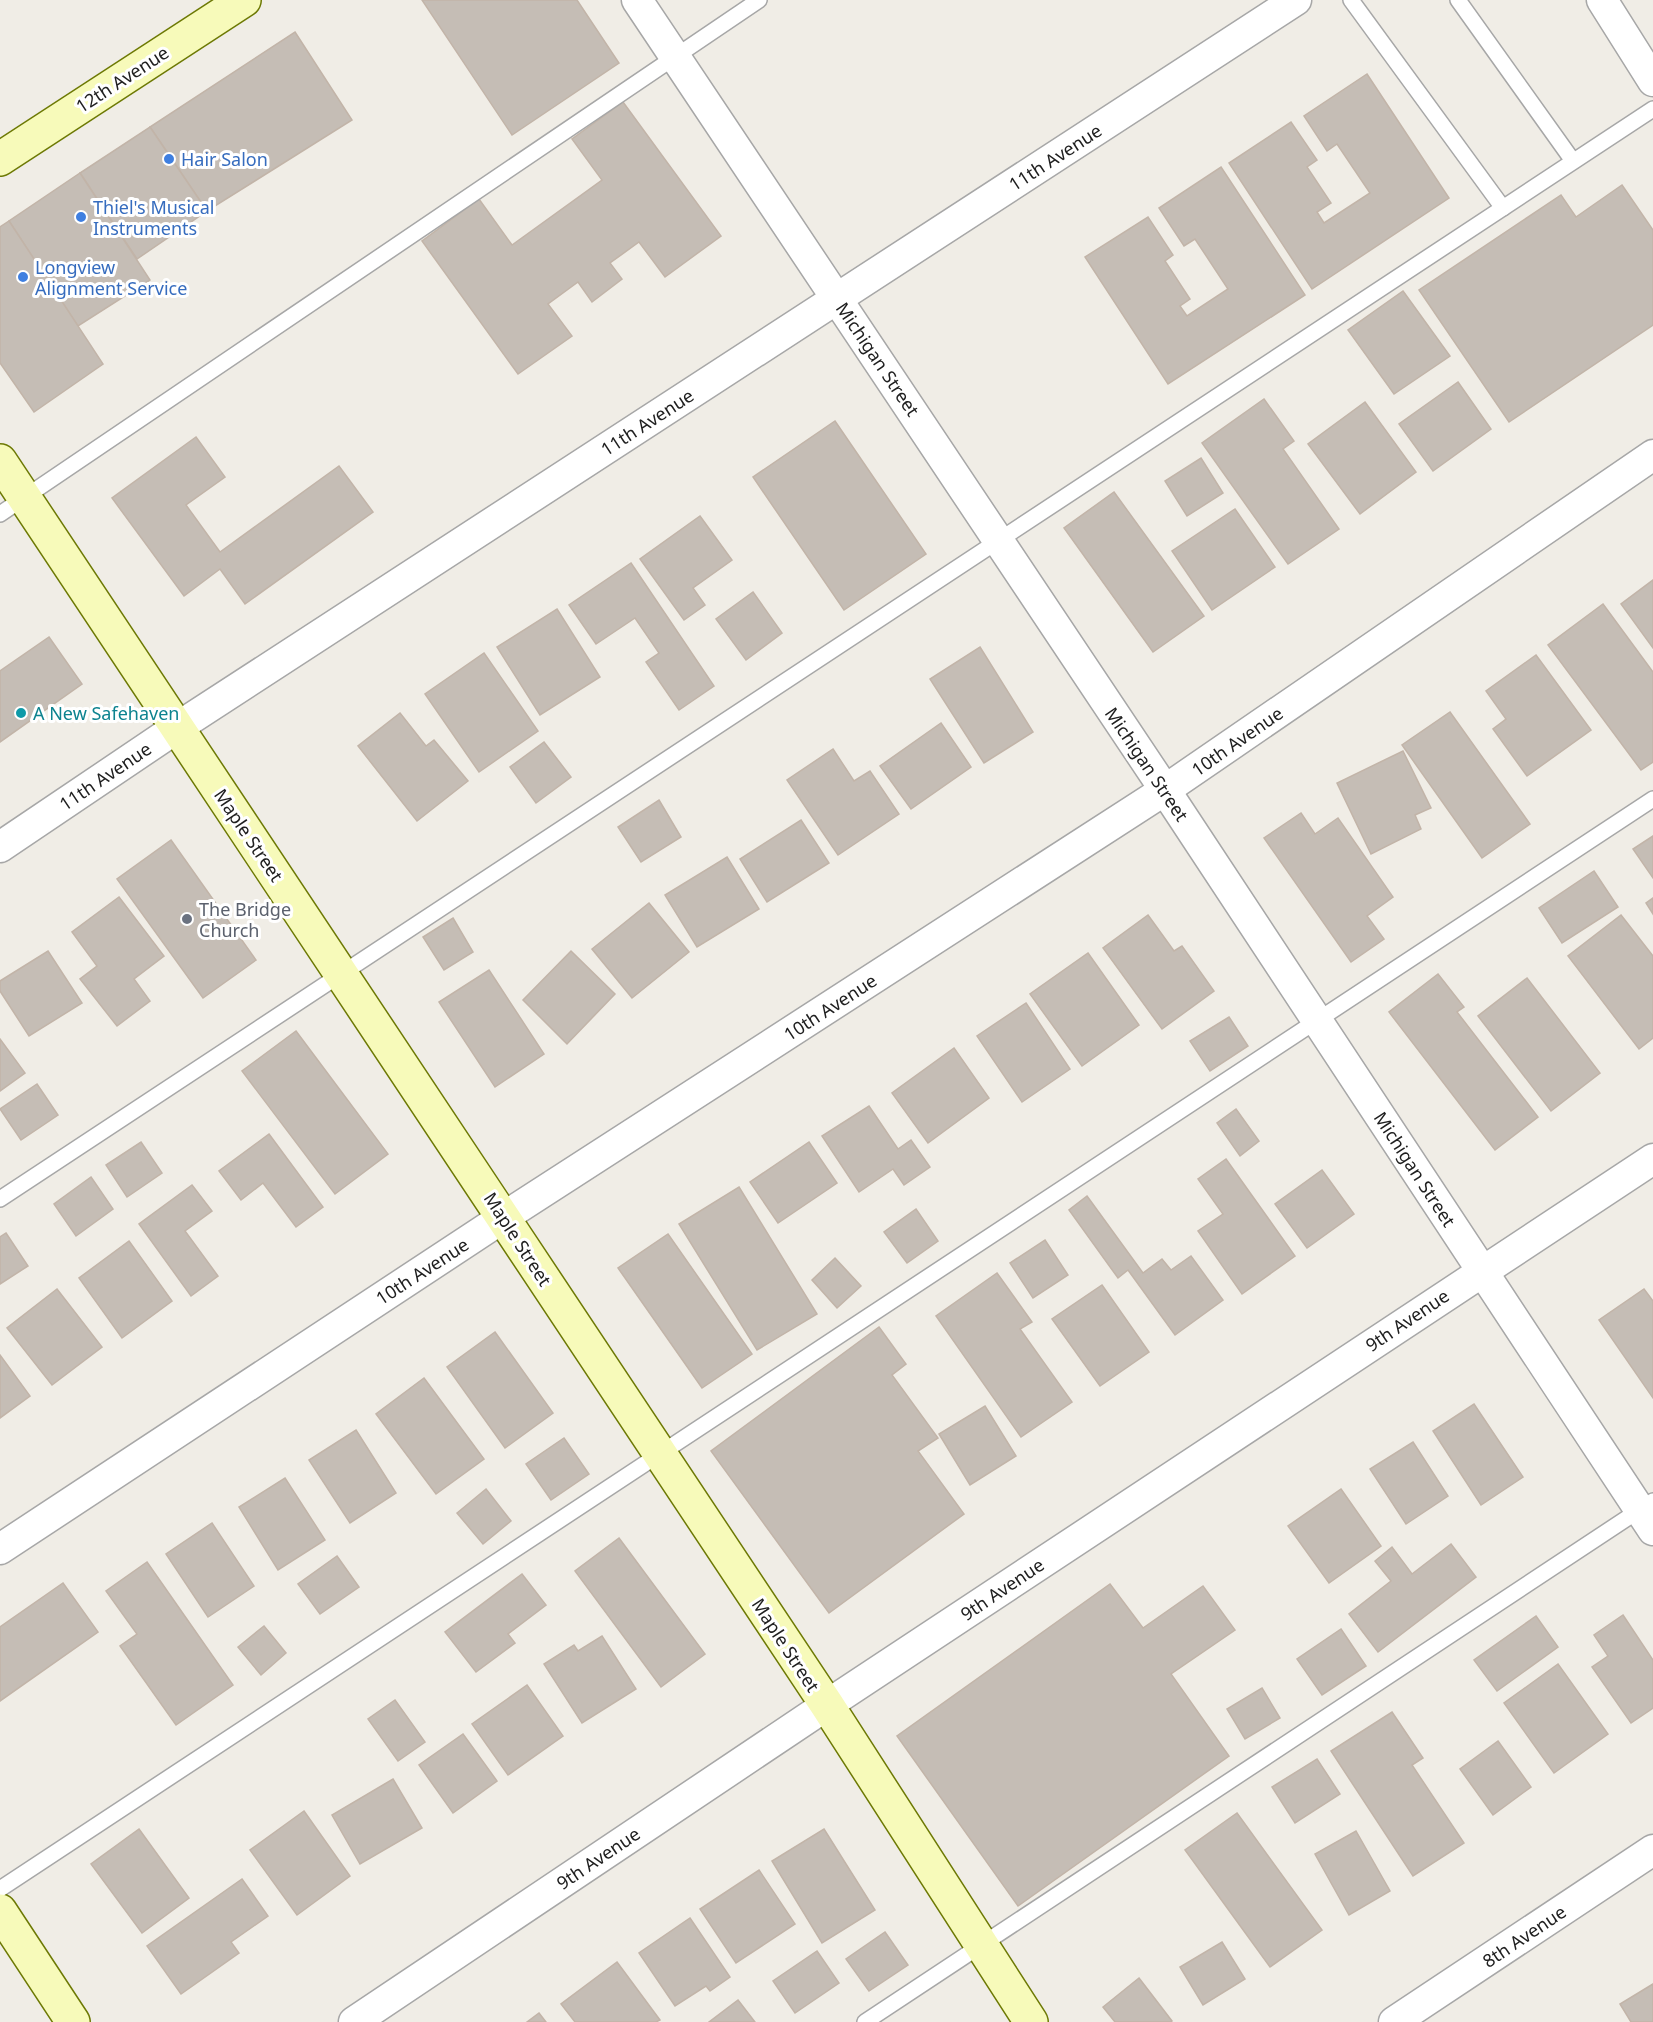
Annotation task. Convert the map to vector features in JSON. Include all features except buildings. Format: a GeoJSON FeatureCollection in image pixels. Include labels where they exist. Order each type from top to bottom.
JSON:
{"type":"FeatureCollection","features":[{"type":"Feature","properties":{"kind":"street","name":"12th Avenue"},"geometry":{"type":"LineString","coordinates":[[0,159],[244,0]]}},
{"type":"Feature","properties":{"kind":"street","name":"Michigan Street"},"geometry":{"type":"LineString","coordinates":[[637,0],[1165,790],[1482,1271],[1649,1514]]}},
{"type":"Feature","properties":{"kind":"street","name":"11th Avenue"},"geometry":{"type":"LineString","coordinates":[[0,847],[178,727],[1296,0]]}},
{"type":"Feature","properties":{"kind":"street"},"geometry":{"type":"LineString","coordinates":[[1602,0],[1653,81]]}},
{"type":"Feature","properties":{"kind":"street","name":"10th Avenue"},"geometry":{"type":"LineString","coordinates":[[0,1549],[504,1217],[1165,790],[1653,455]]}},
{"type":"Feature","properties":{"kind":"street","name":"Maple Street"},"geometry":{"type":"LineString","coordinates":[[0,460],[12,506],[178,727],[827,1706],[1031,2022]]}},
{"type":"Feature","properties":{"kind":"street","name":"9th Avenue"},"geometry":{"type":"LineString","coordinates":[[354,2022],[1653,1159]]}},
{"type":"Feature","properties":{"kind":"street","name":"8th Avenue"},"geometry":{"type":"LineString","coordinates":[[1394,2022],[1653,1850]]}},
{"type":"Feature","properties":{"kind":"street"},"geometry":{"type":"LineString","coordinates":[[0,1911],[73,2022]]}},
{"type":"Feature","properties":{"kind":"lane"},"geometry":{"type":"LineString","coordinates":[[12,506],[759,0]]}},
{"type":"Feature","properties":{"kind":"lane"},"geometry":{"type":"LineString","coordinates":[[1351,0],[1503,208]]}},
{"type":"Feature","properties":{"kind":"lane"},"geometry":{"type":"LineString","coordinates":[[1458,0],[1573,161]]}},
{"type":"Feature","properties":{"kind":"lane"},"geometry":{"type":"LineString","coordinates":[[0,1199],[1653,109]]}},
{"type":"Feature","properties":{"kind":"lane"},"geometry":{"type":"LineString","coordinates":[[0,1889],[1653,799]]}},
{"type":"Feature","properties":{"kind":"lane"},"geometry":{"type":"LineString","coordinates":[[865,2022],[1649,1514]]}},
{"type":"Feature","properties":{"kind":"place","name":"Hair Salon"},"geometry":{"type":"Point","coordinates":[169,159]}},
{"type":"Feature","properties":{"kind":"place","name":"Thiel's Musical Instruments"},"geometry":{"type":"Point","coordinates":[81,217]}},
{"type":"Feature","properties":{"kind":"place","name":"Longview Alignment Service"},"geometry":{"type":"Point","coordinates":[23,277]}},
{"type":"Feature","properties":{"kind":"place","name":"A New Safehaven"},"geometry":{"type":"Point","coordinates":[21,713]}},
{"type":"Feature","properties":{"kind":"place","name":"The Bridge Church"},"geometry":{"type":"Point","coordinates":[187,919]}}]}
